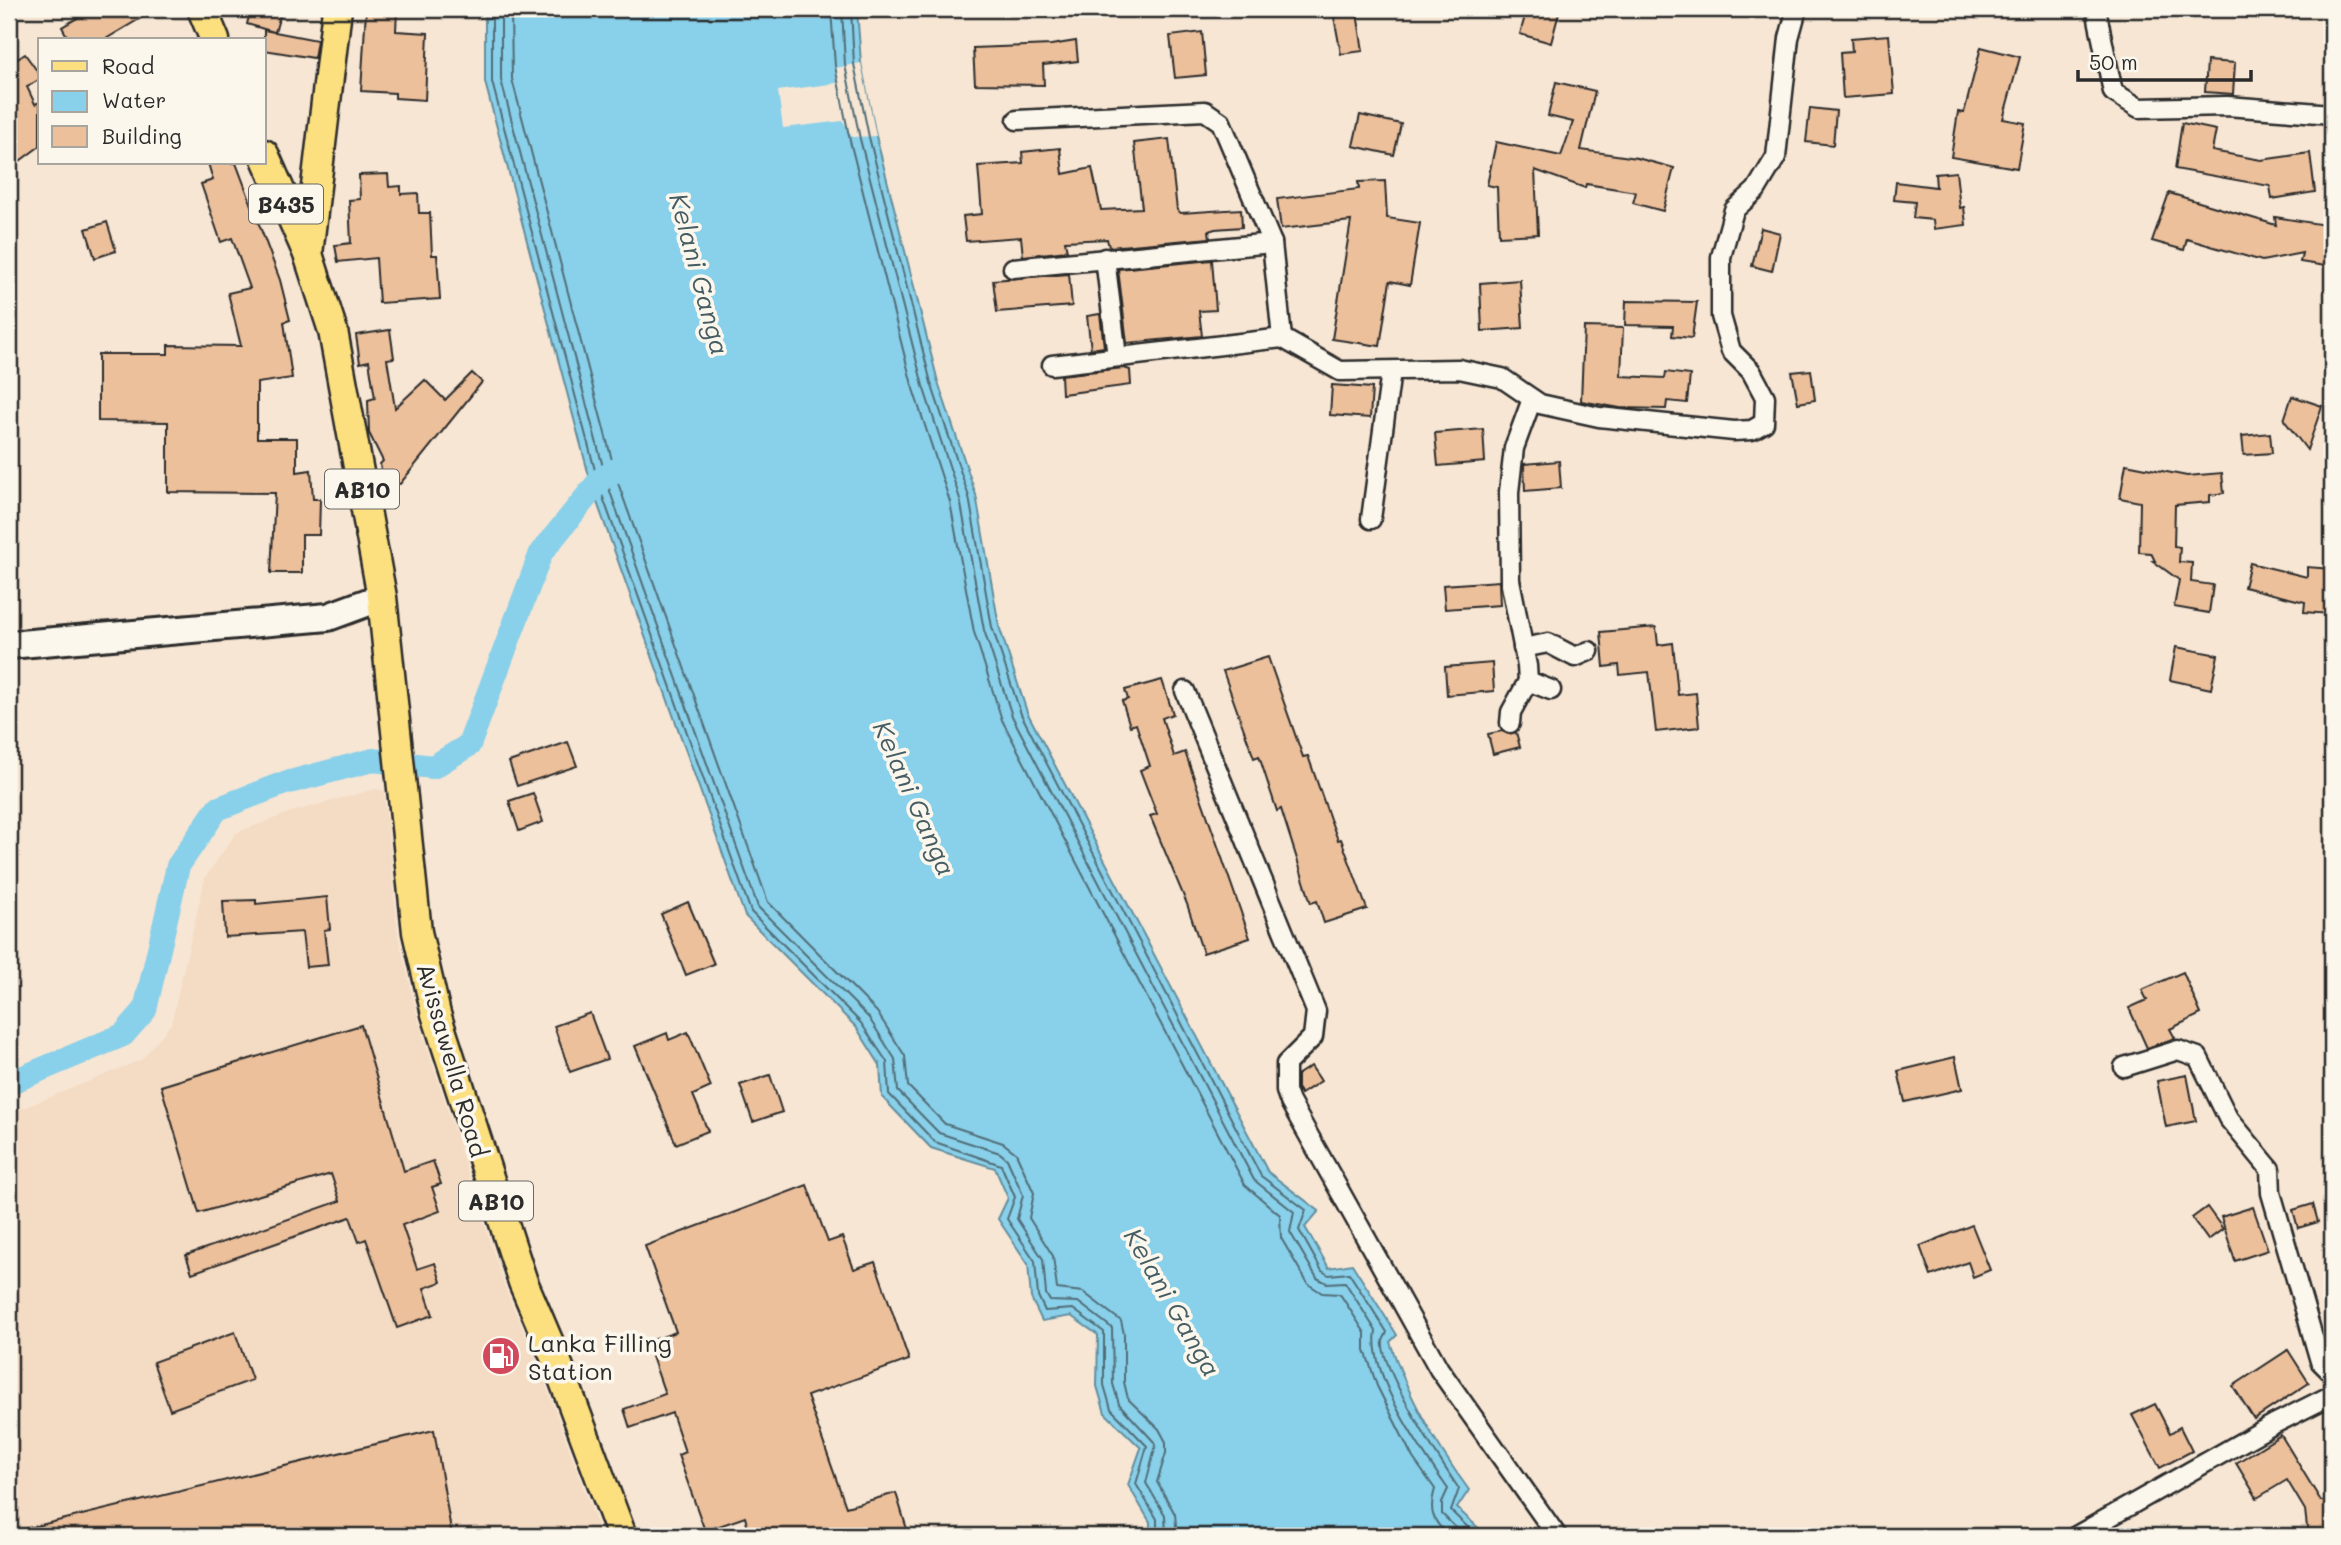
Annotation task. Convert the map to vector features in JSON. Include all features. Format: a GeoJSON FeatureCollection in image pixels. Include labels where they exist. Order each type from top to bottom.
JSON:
{"type":"FeatureCollection","features":[{"type":"Feature","properties":{"kind":"main road"},"geometry":{"type":"LineString","coordinates":[[202,9],[214,38]]}},
{"type":"Feature","properties":{"kind":"main road","name":"AB10"},"geometry":{"type":"LineString","coordinates":[[337,9],[308,254],[333,331],[383,597]]}},
{"type":"Feature","properties":{"kind":"main road","name":"B435"},"geometry":{"type":"LineString","coordinates":[[266,159],[308,254]]}},
{"type":"Feature","properties":{"kind":"main road"},"geometry":{"type":"LineString","coordinates":[[9,645],[328,617],[383,597]]}},
{"type":"Feature","properties":{"kind":"main road","name":"Avissawella Road"},"geometry":{"type":"LineString","coordinates":[[383,597],[416,932],[436,1014],[523,1282],[555,1357],[622,1536]]}},
{"type":"Feature","properties":{"kind":"street"},"geometry":{"type":"LineString","coordinates":[[1052,365],[1282,338],[1340,371],[1468,370],[1502,378],[1540,404],[1599,417],[1752,430],[1764,424],[1765,397],[1751,371],[1731,351],[1721,316],[1721,257],[1734,210],[1756,190],[1776,157],[1789,38],[1797,9]]}},
{"type":"Feature","properties":{"kind":"street"},"geometry":{"type":"LineString","coordinates":[[2096,9],[2113,92],[2139,108],[2227,106],[2332,114]]}},
{"type":"Feature","properties":{"kind":"street"},"geometry":{"type":"LineString","coordinates":[[1017,120],[1205,111],[1213,114],[1221,122],[1272,243],[1282,338]]}},
{"type":"Feature","properties":{"kind":"street"},"geometry":{"type":"LineString","coordinates":[[1013,268],[1272,243]]}},
{"type":"Feature","properties":{"kind":"street"},"geometry":{"type":"LineString","coordinates":[[1105,258],[1117,357]]}},
{"type":"Feature","properties":{"kind":"street"},"geometry":{"type":"LineString","coordinates":[[1370,519],[1391,371]]}},
{"type":"Feature","properties":{"kind":"street"},"geometry":{"type":"LineString","coordinates":[[1510,723],[1516,701],[1528,681],[1510,580],[1509,492],[1514,448],[1532,399]]}},
{"type":"Feature","properties":{"kind":"street"},"geometry":{"type":"LineString","coordinates":[[1523,648],[1548,643],[1557,645],[1575,657],[1589,651]]}},
{"type":"Feature","properties":{"kind":"street"},"geometry":{"type":"LineString","coordinates":[[1528,681],[1551,690]]}},
{"type":"Feature","properties":{"kind":"street"},"geometry":{"type":"LineString","coordinates":[[1185,691],[1316,1011],[1313,1037],[1286,1064],[1286,1091],[1290,1102],[1439,1369],[1557,1536]]}},
{"type":"Feature","properties":{"kind":"street"},"geometry":{"type":"LineString","coordinates":[[2124,1067],[2178,1050],[2198,1057],[2228,1118],[2270,1169],[2271,1193],[2320,1360],[2332,1373]]}},
{"type":"Feature","properties":{"kind":"street"},"geometry":{"type":"LineString","coordinates":[[2076,1536],[2225,1451],[2332,1395]]}},
{"type":"Feature","properties":{"kind":"shaded area"},"geometry":{"type":"Polygon","coordinates":[[[375,789],[384,791],[398,935],[418,1019],[505,1288],[538,1364],[601,1536],[9,1536],[9,1114],[141,1060],[171,1024],[205,878],[236,833],[291,812],[375,789]]]}},
{"type":"Feature","properties":{"kind":"water","name":"Kelani Ganga"},"geometry":{"type":"Polygon","coordinates":[[[485,9],[857,9],[861,63],[876,136],[938,382],[976,495],[999,626],[1027,712],[1268,1172],[1319,1211],[1305,1227],[1329,1268],[1352,1264],[1397,1335],[1390,1342],[1414,1401],[1469,1490],[1457,1508],[1487,1536],[1150,1536],[1150,1522],[1128,1485],[1141,1448],[1105,1413],[1097,1386],[1098,1335],[1071,1316],[1042,1321],[1031,1298],[1028,1264],[998,1219],[1008,1198],[995,1168],[931,1148],[882,1097],[880,1065],[856,1027],[745,916],[593,491],[485,82],[485,9]]]}},
{"type":"Feature","properties":{"kind":"pier"},"geometry":{"type":"Polygon","coordinates":[[[861,63],[876,136],[852,137],[843,121],[783,128],[778,91],[837,83],[836,68],[861,63]]]}},
{"type":"Feature","properties":{"kind":"building"},"geometry":{"type":"Polygon","coordinates":[[[93,9],[156,9],[107,38],[68,38],[62,27],[93,9]]]}},
{"type":"Feature","properties":{"kind":"building"},"geometry":{"type":"Polygon","coordinates":[[[251,9],[282,9],[275,32],[317,40],[314,58],[266,50],[264,30],[274,32],[247,24],[251,9]]]}},
{"type":"Feature","properties":{"kind":"building"},"geometry":{"type":"Polygon","coordinates":[[[366,9],[397,9],[396,31],[428,33],[425,100],[395,98],[395,93],[361,91],[366,9]]]}},
{"type":"Feature","properties":{"kind":"building"},"geometry":{"type":"Polygon","coordinates":[[[1527,9],[1560,9],[1551,43],[1520,34],[1527,9]]]}},
{"type":"Feature","properties":{"kind":"building"},"geometry":{"type":"Polygon","coordinates":[[[1357,13],[1363,51],[1341,54],[1334,17],[1357,13]]]}},
{"type":"Feature","properties":{"kind":"building"},"geometry":{"type":"Polygon","coordinates":[[[1202,32],[1206,75],[1175,78],[1170,36],[1202,32]]]}},
{"type":"Feature","properties":{"kind":"building"},"geometry":{"type":"Polygon","coordinates":[[[1889,35],[1894,94],[1843,98],[1840,53],[1852,52],[1851,38],[1889,35]]]}},
{"type":"Feature","properties":{"kind":"building"},"geometry":{"type":"Polygon","coordinates":[[[1076,41],[1078,61],[1043,65],[1044,85],[975,84],[973,48],[1051,45],[1076,41]]]}},
{"type":"Feature","properties":{"kind":"building"},"geometry":{"type":"Polygon","coordinates":[[[1981,47],[2020,57],[2003,119],[2025,123],[2017,168],[1951,157],[1958,112],[1964,113],[1981,47]]]}},
{"type":"Feature","properties":{"kind":"building"},"geometry":{"type":"Polygon","coordinates":[[[9,53],[13,62],[25,54],[38,72],[38,80],[27,87],[35,104],[38,103],[38,147],[9,169],[9,53]]]}},
{"type":"Feature","properties":{"kind":"building"},"geometry":{"type":"Polygon","coordinates":[[[2207,61],[2235,63],[2233,94],[2205,92],[2207,61]]]}},
{"type":"Feature","properties":{"kind":"building"},"geometry":{"type":"Polygon","coordinates":[[[1556,82],[1595,91],[1581,150],[1637,158],[1674,168],[1663,211],[1633,203],[1636,192],[1586,184],[1585,188],[1535,170],[1538,234],[1499,236],[1497,187],[1487,185],[1496,142],[1561,156],[1573,122],[1548,116],[1556,82]]]}},
{"type":"Feature","properties":{"kind":"building"},"geometry":{"type":"Polygon","coordinates":[[[1810,108],[1836,111],[1833,145],[1806,142],[1810,108]]]}},
{"type":"Feature","properties":{"kind":"building"},"geometry":{"type":"Polygon","coordinates":[[[1360,115],[1401,124],[1394,155],[1353,146],[1360,115]]]}},
{"type":"Feature","properties":{"kind":"building"},"geometry":{"type":"Polygon","coordinates":[[[2182,123],[2216,130],[2212,151],[2261,160],[2310,153],[2315,192],[2272,199],[2270,186],[2175,169],[2182,123]]]}},
{"type":"Feature","properties":{"kind":"building"},"geometry":{"type":"Polygon","coordinates":[[[1169,139],[1177,210],[1181,213],[1241,209],[1242,227],[1209,231],[1210,238],[1109,247],[1107,239],[1065,241],[1067,251],[1023,256],[1021,237],[966,241],[963,216],[982,214],[978,166],[1023,163],[1022,152],[1060,148],[1063,174],[1092,168],[1101,210],[1142,208],[1134,143],[1169,139]]]}},
{"type":"Feature","properties":{"kind":"building"},"geometry":{"type":"Polygon","coordinates":[[[208,164],[236,164],[280,280],[290,320],[284,322],[292,378],[257,383],[257,438],[297,438],[297,472],[311,470],[313,499],[320,499],[319,535],[302,535],[302,573],[271,573],[275,493],[168,492],[168,422],[98,421],[98,354],[168,354],[168,345],[241,346],[228,293],[250,288],[232,238],[221,242],[201,184],[213,180],[208,164]]]}},
{"type":"Feature","properties":{"kind":"building"},"geometry":{"type":"Polygon","coordinates":[[[1956,172],[1960,208],[1964,207],[1966,225],[1934,229],[1933,220],[1913,218],[1915,202],[1894,200],[1896,182],[1936,187],[1935,174],[1956,172]]]}},
{"type":"Feature","properties":{"kind":"building"},"geometry":{"type":"Polygon","coordinates":[[[388,174],[389,187],[401,186],[401,194],[418,193],[419,213],[430,213],[432,255],[437,255],[440,299],[379,303],[376,258],[338,262],[335,245],[351,243],[349,200],[360,199],[359,175],[388,174]]]}},
{"type":"Feature","properties":{"kind":"building"},"geometry":{"type":"Polygon","coordinates":[[[1385,181],[1387,218],[1420,223],[1410,285],[1390,281],[1380,346],[1332,339],[1351,221],[1281,229],[1277,199],[1359,189],[1358,182],[1385,181]]]}},
{"type":"Feature","properties":{"kind":"building"},"geometry":{"type":"Polygon","coordinates":[[[2169,193],[2276,225],[2275,217],[2332,226],[2332,267],[2300,262],[2302,253],[2262,261],[2187,239],[2184,250],[2152,241],[2169,193]]]}},
{"type":"Feature","properties":{"kind":"building"},"geometry":{"type":"Polygon","coordinates":[[[107,222],[116,251],[95,258],[86,229],[107,222]]]}},
{"type":"Feature","properties":{"kind":"building"},"geometry":{"type":"Polygon","coordinates":[[[1761,228],[1780,233],[1772,271],[1752,266],[1761,228]]]}},
{"type":"Feature","properties":{"kind":"building"},"geometry":{"type":"Polygon","coordinates":[[[1212,260],[1216,310],[1199,311],[1202,336],[1127,343],[1118,269],[1212,260]]]}},
{"type":"Feature","properties":{"kind":"building"},"geometry":{"type":"Polygon","coordinates":[[[1069,274],[1072,306],[997,312],[993,280],[1069,274]]]}},
{"type":"Feature","properties":{"kind":"building"},"geometry":{"type":"Polygon","coordinates":[[[1520,280],[1523,328],[1482,331],[1480,283],[1520,280]]]}},
{"type":"Feature","properties":{"kind":"building"},"geometry":{"type":"Polygon","coordinates":[[[1626,301],[1697,302],[1692,338],[1672,336],[1673,326],[1625,325],[1626,301]]]}},
{"type":"Feature","properties":{"kind":"building"},"geometry":{"type":"Polygon","coordinates":[[[1100,314],[1104,347],[1091,349],[1087,316],[1100,314]]]}},
{"type":"Feature","properties":{"kind":"building"},"geometry":{"type":"Polygon","coordinates":[[[1584,327],[1623,328],[1621,376],[1665,378],[1666,372],[1690,375],[1687,403],[1667,401],[1666,409],[1620,408],[1581,401],[1584,327]]]}},
{"type":"Feature","properties":{"kind":"building"},"geometry":{"type":"Polygon","coordinates":[[[390,330],[394,358],[387,359],[395,408],[425,380],[445,400],[472,373],[482,382],[400,484],[384,481],[380,464],[383,461],[369,433],[368,400],[375,398],[369,361],[360,363],[356,335],[390,330]]]}},
{"type":"Feature","properties":{"kind":"building"},"geometry":{"type":"Polygon","coordinates":[[[1124,368],[1130,370],[1131,385],[1062,394],[1061,375],[1124,368]]]}},
{"type":"Feature","properties":{"kind":"building"},"geometry":{"type":"Polygon","coordinates":[[[1811,370],[1815,400],[1798,403],[1792,372],[1811,370]]]}},
{"type":"Feature","properties":{"kind":"building"},"geometry":{"type":"Polygon","coordinates":[[[1332,385],[1372,388],[1370,418],[1330,415],[1332,385]]]}},
{"type":"Feature","properties":{"kind":"building"},"geometry":{"type":"Polygon","coordinates":[[[2292,396],[2322,406],[2307,450],[2284,420],[2292,396]]]}},
{"type":"Feature","properties":{"kind":"building"},"geometry":{"type":"Polygon","coordinates":[[[1483,429],[1485,462],[1438,466],[1435,433],[1483,429]]]}},
{"type":"Feature","properties":{"kind":"building"},"geometry":{"type":"Polygon","coordinates":[[[2270,433],[2272,453],[2244,455],[2242,436],[2270,433]]]}},
{"type":"Feature","properties":{"kind":"building"},"geometry":{"type":"Polygon","coordinates":[[[1559,461],[1561,488],[1525,491],[1524,464],[1559,461]]]}},
{"type":"Feature","properties":{"kind":"building"},"geometry":{"type":"Polygon","coordinates":[[[2126,464],[2187,476],[2222,473],[2224,493],[2210,495],[2210,502],[2175,505],[2174,546],[2180,547],[2179,562],[2192,563],[2191,582],[2213,585],[2209,613],[2174,607],[2179,580],[2153,561],[2151,553],[2139,552],[2140,502],[2120,498],[2126,464]]]}},
{"type":"Feature","properties":{"kind":"building"},"geometry":{"type":"Polygon","coordinates":[[[2250,563],[2307,577],[2307,567],[2332,569],[2331,614],[2304,612],[2305,602],[2244,587],[2250,563]]]}},
{"type":"Feature","properties":{"kind":"building"},"geometry":{"type":"Polygon","coordinates":[[[1499,581],[1500,605],[1445,609],[1443,585],[1499,581]]]}},
{"type":"Feature","properties":{"kind":"building"},"geometry":{"type":"Polygon","coordinates":[[[1656,627],[1658,645],[1673,643],[1678,695],[1696,693],[1699,727],[1656,732],[1649,672],[1620,675],[1619,665],[1604,667],[1601,632],[1656,627]]]}},
{"type":"Feature","properties":{"kind":"building"},"geometry":{"type":"Polygon","coordinates":[[[2176,647],[2218,655],[2211,689],[2170,680],[2176,647]]]}},
{"type":"Feature","properties":{"kind":"building"},"geometry":{"type":"Polygon","coordinates":[[[1268,657],[1303,757],[1308,756],[1338,840],[1341,839],[1367,909],[1324,923],[1317,901],[1311,903],[1281,809],[1277,811],[1259,756],[1254,758],[1223,671],[1268,657]]]}},
{"type":"Feature","properties":{"kind":"building"},"geometry":{"type":"Polygon","coordinates":[[[1492,663],[1494,691],[1447,695],[1445,667],[1492,663]]]}},
{"type":"Feature","properties":{"kind":"building"},"geometry":{"type":"Polygon","coordinates":[[[1162,680],[1173,714],[1162,718],[1174,756],[1185,752],[1250,938],[1203,953],[1187,904],[1150,816],[1157,814],[1140,770],[1150,766],[1136,724],[1130,726],[1122,701],[1128,699],[1125,690],[1162,680]]]}},
{"type":"Feature","properties":{"kind":"building"},"geometry":{"type":"Polygon","coordinates":[[[1502,731],[1508,734],[1516,732],[1520,747],[1493,754],[1488,734],[1502,731]]]}},
{"type":"Feature","properties":{"kind":"building"},"geometry":{"type":"Polygon","coordinates":[[[568,742],[577,766],[517,786],[509,762],[568,742]]]}},
{"type":"Feature","properties":{"kind":"building"},"geometry":{"type":"Polygon","coordinates":[[[533,793],[543,822],[519,831],[509,801],[533,793]]]}},
{"type":"Feature","properties":{"kind":"building"},"geometry":{"type":"Polygon","coordinates":[[[327,897],[330,929],[324,930],[328,965],[306,967],[302,932],[225,937],[223,901],[256,900],[256,904],[327,897]]]}},
{"type":"Feature","properties":{"kind":"building"},"geometry":{"type":"Polygon","coordinates":[[[688,902],[714,964],[686,975],[661,914],[688,902]]]}},
{"type":"Feature","properties":{"kind":"building"},"geometry":{"type":"Polygon","coordinates":[[[2183,972],[2201,1014],[2170,1029],[2175,1038],[2147,1048],[2129,1008],[2147,1000],[2142,990],[2183,972]]]}},
{"type":"Feature","properties":{"kind":"building"},"geometry":{"type":"Polygon","coordinates":[[[590,1013],[607,1059],[570,1072],[554,1026],[590,1013]]]}},
{"type":"Feature","properties":{"kind":"building"},"geometry":{"type":"Polygon","coordinates":[[[361,1025],[404,1171],[433,1161],[441,1184],[432,1187],[440,1211],[402,1225],[417,1269],[435,1263],[441,1282],[424,1288],[433,1315],[397,1328],[366,1239],[359,1242],[350,1217],[192,1273],[186,1255],[340,1201],[331,1174],[199,1213],[161,1086],[361,1025]]]}},
{"type":"Feature","properties":{"kind":"building"},"geometry":{"type":"Polygon","coordinates":[[[688,1032],[711,1087],[693,1095],[708,1131],[676,1144],[635,1046],[667,1033],[669,1040],[688,1032]]]}},
{"type":"Feature","properties":{"kind":"building"},"geometry":{"type":"Polygon","coordinates":[[[1955,1057],[1962,1089],[1905,1102],[1898,1071],[1955,1057]]]}},
{"type":"Feature","properties":{"kind":"building"},"geometry":{"type":"Polygon","coordinates":[[[1311,1066],[1321,1081],[1301,1094],[1297,1088],[1297,1075],[1311,1066]]]}},
{"type":"Feature","properties":{"kind":"building"},"geometry":{"type":"Polygon","coordinates":[[[770,1075],[782,1112],[753,1122],[740,1085],[770,1075]]]}},
{"type":"Feature","properties":{"kind":"building"},"geometry":{"type":"Polygon","coordinates":[[[2187,1075],[2196,1121],[2166,1127],[2157,1081],[2187,1075]]]}},
{"type":"Feature","properties":{"kind":"building"},"geometry":{"type":"Polygon","coordinates":[[[807,1185],[828,1242],[842,1237],[854,1269],[875,1262],[909,1360],[807,1396],[846,1507],[896,1493],[909,1536],[750,1536],[745,1517],[705,1531],[678,1455],[685,1452],[672,1413],[630,1428],[624,1409],[665,1394],[647,1342],[676,1332],[645,1246],[807,1185]]]}},
{"type":"Feature","properties":{"kind":"building"},"geometry":{"type":"Polygon","coordinates":[[[2313,1204],[2318,1222],[2298,1228],[2293,1210],[2313,1204]]]}},
{"type":"Feature","properties":{"kind":"building"},"geometry":{"type":"Polygon","coordinates":[[[2207,1207],[2223,1229],[2208,1240],[2192,1218],[2207,1207]]]}},
{"type":"Feature","properties":{"kind":"building"},"geometry":{"type":"Polygon","coordinates":[[[2253,1207],[2268,1250],[2235,1261],[2221,1217],[2253,1207]]]}},
{"type":"Feature","properties":{"kind":"building"},"geometry":{"type":"Polygon","coordinates":[[[1972,1225],[1990,1270],[1973,1277],[1968,1262],[1931,1276],[1920,1246],[1972,1225]]]}},
{"type":"Feature","properties":{"kind":"building"},"geometry":{"type":"Polygon","coordinates":[[[235,1332],[252,1380],[170,1410],[153,1362],[235,1332]]]}},
{"type":"Feature","properties":{"kind":"building"},"geometry":{"type":"Polygon","coordinates":[[[2288,1350],[2309,1383],[2254,1419],[2233,1386],[2288,1350]]]}},
{"type":"Feature","properties":{"kind":"building"},"geometry":{"type":"Polygon","coordinates":[[[2155,1404],[2170,1433],[2180,1427],[2192,1451],[2160,1468],[2132,1415],[2155,1404]]]}},
{"type":"Feature","properties":{"kind":"building"},"geometry":{"type":"Polygon","coordinates":[[[434,1430],[452,1536],[25,1536],[24,1529],[434,1430]]]}},
{"type":"Feature","properties":{"kind":"building"},"geometry":{"type":"Polygon","coordinates":[[[2281,1435],[2321,1501],[2330,1500],[2332,1536],[2308,1536],[2305,1510],[2287,1480],[2257,1498],[2236,1463],[2281,1435]]]}},
{"type":"Feature","properties":{"kind":"waterway"},"geometry":{"type":"LineString","coordinates":[[9,1083],[123,1035],[145,1010],[178,866],[217,809],[282,784],[373,760],[433,767],[469,745],[541,553],[600,480],[616,470]]}},
{"type":"Feature","properties":{"kind":"place","name":"Lanka Filling Station"},"geometry":{"type":"Point","coordinates":[501,1356]}}]}
